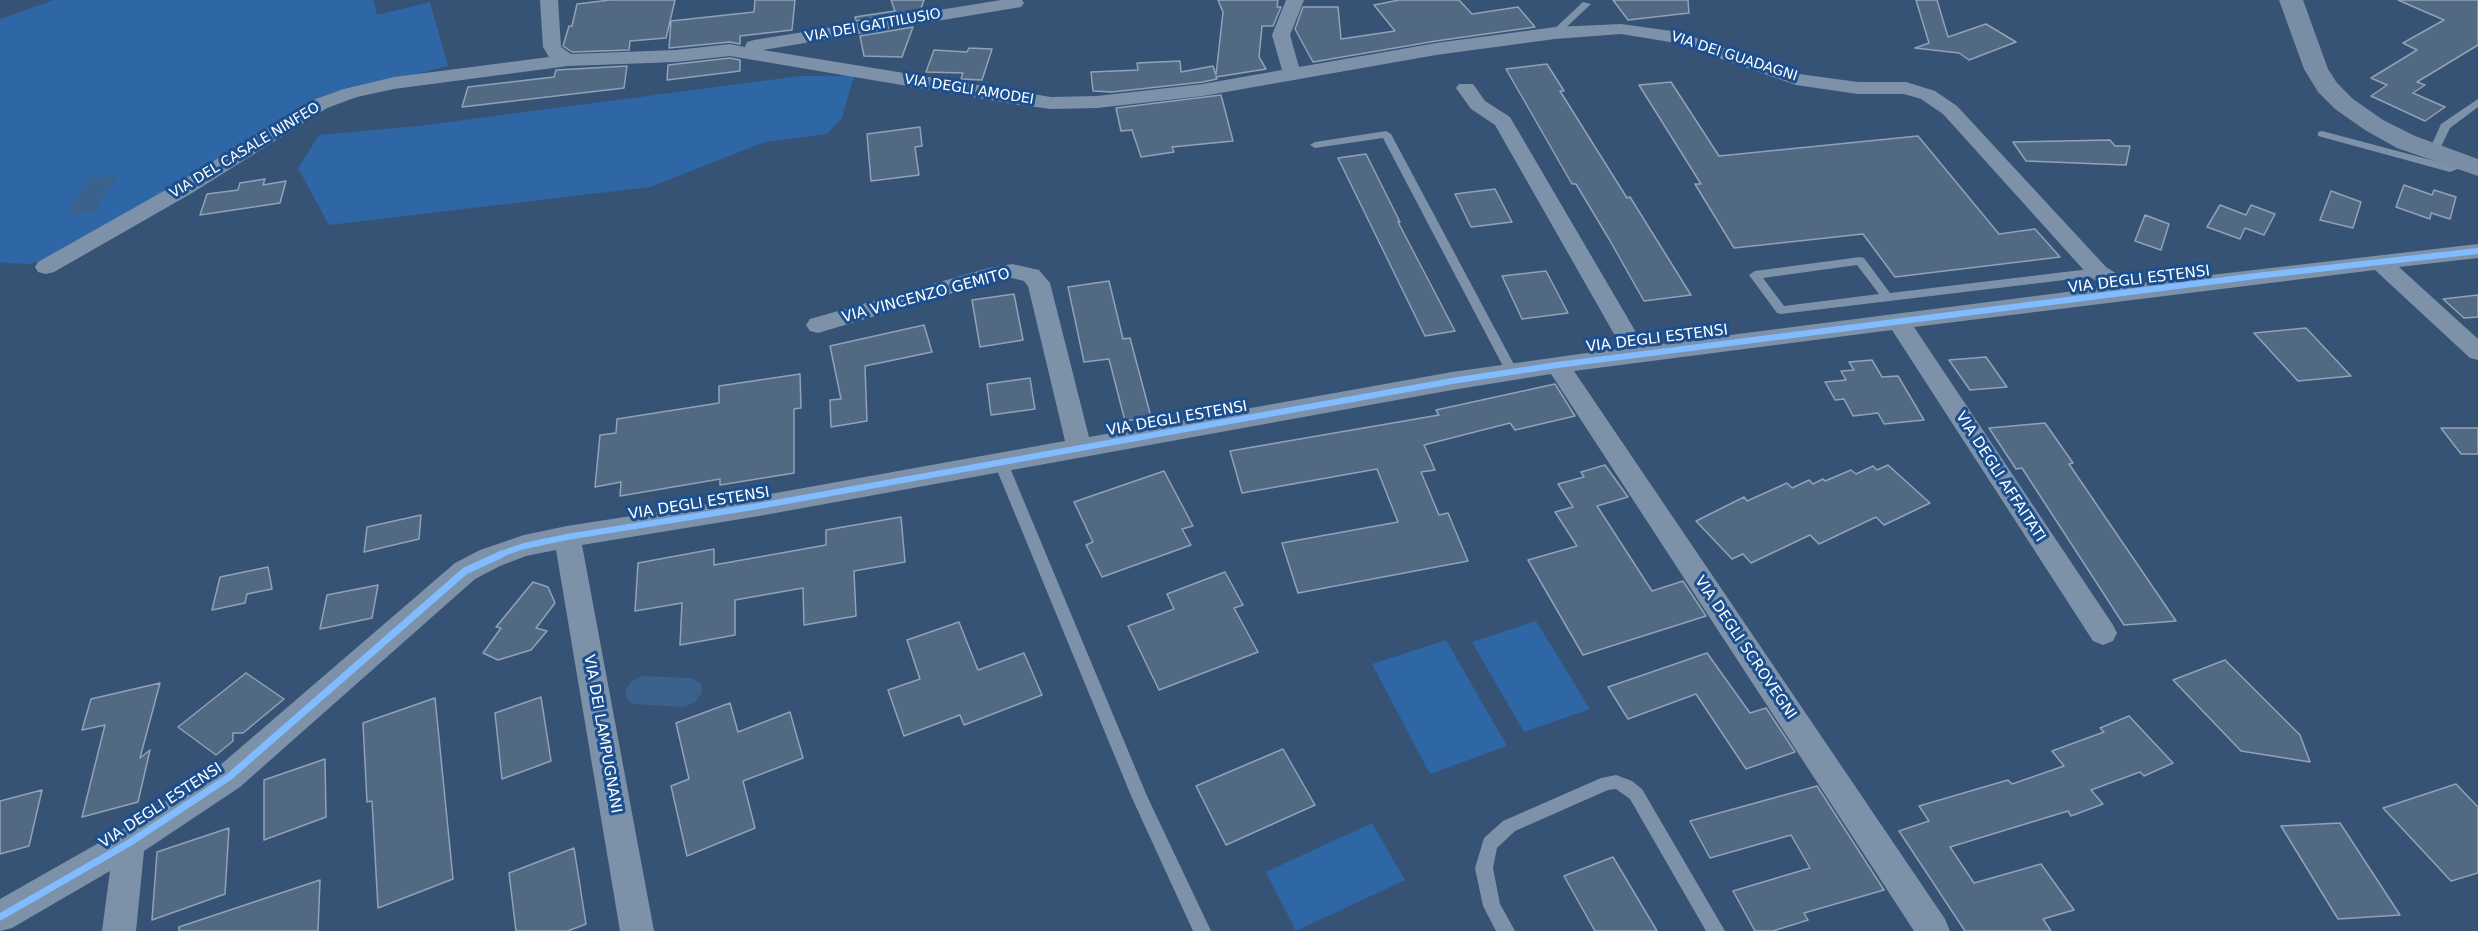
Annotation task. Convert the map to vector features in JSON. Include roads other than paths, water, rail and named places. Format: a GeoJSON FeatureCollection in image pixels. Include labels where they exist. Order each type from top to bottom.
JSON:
{"type":"FeatureCollection","features":[{"type":"Feature","properties":{"kind":"main road"},"geometry":{"type":"LineString","coordinates":[[2291,0],[2316,69],[2332,92],[2374,125],[2433,153],[2472,166]]}},
{"type":"Feature","properties":{"kind":"street"},"geometry":{"type":"LineString","coordinates":[[549,0],[552,47],[557,55],[568,60]]}},
{"type":"Feature","properties":{"kind":"street"},"geometry":{"type":"LineString","coordinates":[[1293,74],[1281,35],[1294,0]]}},
{"type":"Feature","properties":{"kind":"street","name":"VIA DEI GATTILUSIO"},"geometry":{"type":"LineString","coordinates":[[730,50],[1015,3]]}},
{"type":"Feature","properties":{"kind":"street","name":"VIA DEI GUADAGNI"},"geometry":{"type":"LineString","coordinates":[[1293,74],[1555,33],[1621,29],[1662,33],[1687,40],[1796,79],[1858,88],[1906,87],[1924,93],[1950,110],[2098,272],[2113,284],[2131,293]]}},
{"type":"Feature","properties":{"kind":"street","name":"VIA DEGLI AMODEI"},"geometry":{"type":"LineString","coordinates":[[568,60],[676,56],[730,50],[1020,99],[1051,102],[1140,98],[1293,74]]}},
{"type":"Feature","properties":{"kind":"street","name":"VIA DEL CASALE NINFEO"},"geometry":{"type":"LineString","coordinates":[[46,267],[185,188],[320,104],[351,93],[394,83],[568,60]]}},
{"type":"Feature","properties":{"kind":"street"},"geometry":{"type":"LineString","coordinates":[[1466,87],[1478,105],[1503,121],[1637,354]]}},
{"type":"Feature","properties":{"kind":"street","name":"VIA DEGLI ESTENSI"},"geometry":{"type":"LineString","coordinates":[[0,917],[129,843],[244,766],[470,568],[512,550],[567,537],[759,506],[1557,365],[2478,251]]}},
{"type":"Feature","properties":{"kind":"street"},"geometry":{"type":"LineString","coordinates":[[2381,263],[2478,352]]}},
{"type":"Feature","properties":{"kind":"street","name":"VIA VINCENZO GEMITO"},"geometry":{"type":"LineString","coordinates":[[818,325],[989,275],[1012,271],[1031,274],[1039,283],[1079,449]]}},
{"type":"Feature","properties":{"kind":"street","name":"VIA DEGLI AFFAITATI"},"geometry":{"type":"LineString","coordinates":[[1898,322],[2103,633]]}},
{"type":"Feature","properties":{"kind":"street","name":"VIA DEGLI SCROVEGNI"},"geometry":{"type":"LineString","coordinates":[[1557,365],[1933,931]]}},
{"type":"Feature","properties":{"kind":"street","name":"VIA DEI LAMPUGNANI"},"geometry":{"type":"LineString","coordinates":[[567,537],[637,931]]}},
{"type":"Feature","properties":{"kind":"street"},"geometry":{"type":"LineString","coordinates":[[119,931],[129,843]]}},
{"type":"Feature","properties":{"kind":"lane"},"geometry":{"type":"LineString","coordinates":[[1555,33],[1586,4]]}},
{"type":"Feature","properties":{"kind":"lane"},"geometry":{"type":"LineString","coordinates":[[2433,153],[2445,126],[2478,102]]}},
{"type":"Feature","properties":{"kind":"lane"},"geometry":{"type":"LineString","coordinates":[[1316,144],[1386,134],[1512,372]]}},
{"type":"Feature","properties":{"kind":"lane"},"geometry":{"type":"LineString","coordinates":[[2322,134],[2450,169],[2472,166]]}},
{"type":"Feature","properties":{"kind":"lane"},"geometry":{"type":"LineString","coordinates":[[1887,297],[1860,261],[1755,274],[1781,310],[2098,272]]}},
{"type":"Feature","properties":{"kind":"lane"},"geometry":{"type":"LineString","coordinates":[[1001,463],[1140,798],[1202,931]]}},
{"type":"Feature","properties":{"kind":"lane"},"geometry":{"type":"LineString","coordinates":[[1506,931],[1492,906],[1484,868],[1490,844],[1509,826],[1606,783],[1616,782],[1636,794],[1716,931]]}}]}
